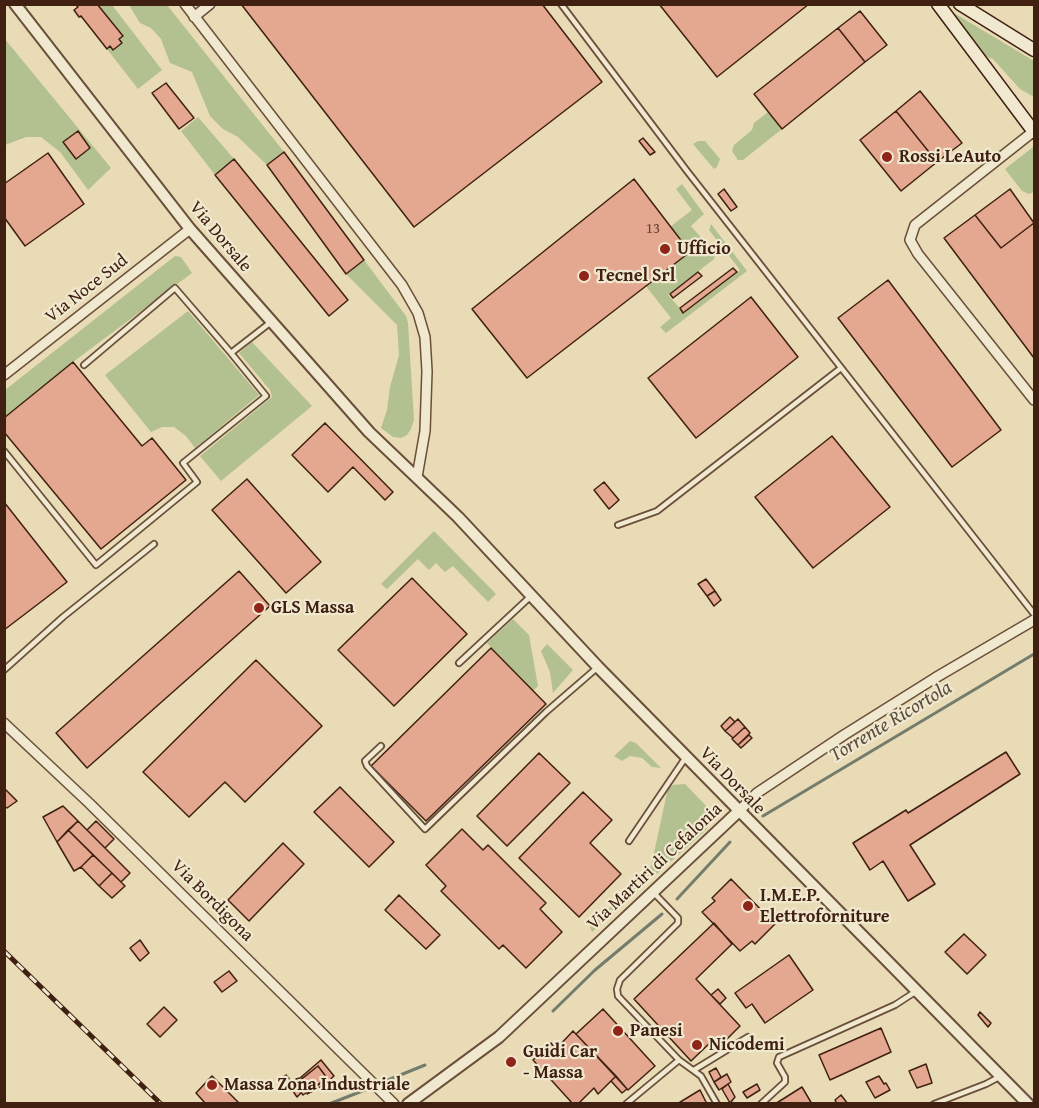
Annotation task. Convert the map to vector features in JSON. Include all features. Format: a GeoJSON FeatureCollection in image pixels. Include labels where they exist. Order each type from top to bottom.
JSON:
{"type":"FeatureCollection","features":[{"type":"Feature","properties":{"kind":"main road"},"geometry":{"type":"LineString","coordinates":[[939,4],[1034,132]]}},
{"type":"Feature","properties":{"kind":"main road"},"geometry":{"type":"LineString","coordinates":[[960,4],[1035,50]]}},
{"type":"Feature","properties":{"kind":"street","name":"Via Dorsale"},"geometry":{"type":"LineString","coordinates":[[15,4],[190,230],[369,432],[458,517],[598,667],[1028,1104]]}},
{"type":"Feature","properties":{"kind":"street"},"geometry":{"type":"LineString","coordinates":[[185,4],[402,285],[418,313],[425,337],[427,371],[425,431],[417,477]]}},
{"type":"Feature","properties":{"kind":"street"},"geometry":{"type":"LineString","coordinates":[[194,16],[210,4]]}},
{"type":"Feature","properties":{"kind":"street"},"geometry":{"type":"LineString","coordinates":[[1034,132],[915,225],[910,240],[918,254],[1035,400]]}},
{"type":"Feature","properties":{"kind":"street","name":"Via Noce Sud"},"geometry":{"type":"LineString","coordinates":[[4,375],[190,230]]}},
{"type":"Feature","properties":{"kind":"street","name":"Via Martiri di Cefalonia"},"geometry":{"type":"LineString","coordinates":[[408,1104],[499,1037],[757,793],[935,678],[1035,620]]}},
{"type":"Feature","properties":{"kind":"street","name":"Via Bordigona"},"geometry":{"type":"LineString","coordinates":[[4,723],[89,803],[394,1104]]}},
{"type":"Feature","properties":{"kind":"lane"},"geometry":{"type":"LineString","coordinates":[[561,4],[687,171],[1035,614]]}},
{"type":"Feature","properties":{"kind":"lane"},"geometry":{"type":"LineString","coordinates":[[4,451],[96,565],[197,482],[183,463],[266,396],[175,288],[84,365]]}},
{"type":"Feature","properties":{"kind":"lane"},"geometry":{"type":"LineString","coordinates":[[231,353],[271,322]]}},
{"type":"Feature","properties":{"kind":"lane"},"geometry":{"type":"LineString","coordinates":[[618,525],[657,511],[841,368]]}},
{"type":"Feature","properties":{"kind":"lane"},"geometry":{"type":"LineString","coordinates":[[4,670],[63,617],[154,544]]}},
{"type":"Feature","properties":{"kind":"lane"},"geometry":{"type":"LineString","coordinates":[[459,663],[531,596]]}},
{"type":"Feature","properties":{"kind":"lane"},"geometry":{"type":"LineString","coordinates":[[381,746],[366,761],[367,766],[425,828],[546,712],[598,667]]}},
{"type":"Feature","properties":{"kind":"lane"},"geometry":{"type":"LineString","coordinates":[[629,841],[686,757]]}},
{"type":"Feature","properties":{"kind":"lane"},"geometry":{"type":"LineString","coordinates":[[653,892],[678,918],[678,923],[620,981],[616,989],[618,996],[679,1060],[701,1076],[717,1104]]}},
{"type":"Feature","properties":{"kind":"lane"},"geometry":{"type":"LineString","coordinates":[[761,1104],[785,1082],[785,1077],[777,1063],[779,1057],[895,1005],[918,990]]}},
{"type":"Feature","properties":{"kind":"lane"},"geometry":{"type":"LineString","coordinates":[[694,1070],[748,1037]]}},
{"type":"Feature","properties":{"kind":"lane"},"geometry":{"type":"LineString","coordinates":[[626,1104],[679,1060]]}},
{"type":"Feature","properties":{"kind":"lane"},"geometry":{"type":"LineString","coordinates":[[934,1104],[1001,1076]]}},
{"type":"Feature","properties":{"kind":"green space"},"geometry":{"type":"Polygon","coordinates":[[[97,5],[112,5],[162,70],[138,89],[107,49],[110,46],[113,50],[119,39],[97,5]]]}},
{"type":"Feature","properties":{"kind":"green space"},"geometry":{"type":"Polygon","coordinates":[[[129,5],[167,5],[284,152],[267,165],[238,137],[223,129],[210,116],[192,72],[170,63],[161,39],[151,28],[140,23],[129,5]]]}},
{"type":"Feature","properties":{"kind":"green space"},"geometry":{"type":"Polygon","coordinates":[[[954,13],[1034,61],[1034,97],[1020,89],[993,59],[982,55],[954,13]]]}},
{"type":"Feature","properties":{"kind":"green space"},"geometry":{"type":"Polygon","coordinates":[[[4,38],[111,168],[88,190],[60,152],[41,137],[26,137],[5,145],[4,38]],[[78,131],[63,142],[76,158],[90,148],[78,131]]]}},
{"type":"Feature","properties":{"kind":"green space"},"geometry":{"type":"Polygon","coordinates":[[[768,112],[782,129],[743,160],[738,160],[732,151],[734,145],[752,130],[754,123],[768,112]]]}},
{"type":"Feature","properties":{"kind":"green space"},"geometry":{"type":"Polygon","coordinates":[[[198,117],[234,159],[215,175],[181,131],[198,117]]]}},
{"type":"Feature","properties":{"kind":"green space"},"geometry":{"type":"Polygon","coordinates":[[[705,141],[720,159],[714,169],[693,144],[705,141]]]}},
{"type":"Feature","properties":{"kind":"green space"},"geometry":{"type":"Polygon","coordinates":[[[1033,147],[1034,192],[1029,194],[1022,191],[1005,169],[1033,147]]]}},
{"type":"Feature","properties":{"kind":"green space"},"geometry":{"type":"Polygon","coordinates":[[[682,184],[704,214],[691,226],[715,254],[714,259],[668,295],[684,313],[740,270],[709,230],[711,224],[747,271],[666,333],[660,327],[671,318],[645,285],[670,227],[692,210],[676,189],[682,184]]]}},
{"type":"Feature","properties":{"kind":"green space"},"geometry":{"type":"Polygon","coordinates":[[[175,256],[181,257],[192,273],[73,362],[5,418],[5,390],[175,256]]]}},
{"type":"Feature","properties":{"kind":"green space"},"geometry":{"type":"Polygon","coordinates":[[[364,260],[406,316],[408,323],[414,420],[407,435],[401,438],[393,437],[381,428],[399,355],[397,325],[346,274],[364,260]]]}},
{"type":"Feature","properties":{"kind":"green space"},"geometry":{"type":"Polygon","coordinates":[[[188,311],[259,395],[195,448],[186,436],[174,427],[162,427],[151,432],[105,375],[188,311]]]}},
{"type":"Feature","properties":{"kind":"green space"},"geometry":{"type":"Polygon","coordinates":[[[252,342],[312,406],[221,481],[200,456],[272,397],[270,390],[239,353],[252,342]]]}},
{"type":"Feature","properties":{"kind":"green space"},"geometry":{"type":"Polygon","coordinates":[[[434,531],[496,594],[488,602],[453,566],[445,572],[436,563],[429,570],[418,559],[387,589],[381,584],[434,531]]]}},
{"type":"Feature","properties":{"kind":"green space"},"geometry":{"type":"Polygon","coordinates":[[[513,619],[529,635],[538,686],[533,691],[487,643],[513,619]]]}},
{"type":"Feature","properties":{"kind":"green space"},"geometry":{"type":"Polygon","coordinates":[[[547,644],[573,670],[553,693],[550,672],[541,651],[547,644]]]}},
{"type":"Feature","properties":{"kind":"green space"},"geometry":{"type":"Polygon","coordinates":[[[630,741],[636,743],[661,768],[652,767],[642,758],[630,756],[622,761],[614,756],[630,741]]]}},
{"type":"Feature","properties":{"kind":"green space"},"geometry":{"type":"Polygon","coordinates":[[[685,784],[711,811],[711,822],[706,830],[592,932],[590,927],[651,867],[668,788],[685,784]]]}},
{"type":"Feature","properties":{"kind":"building"},"geometry":{"type":"Polygon","coordinates":[[[75,4],[97,4],[123,36],[119,39],[122,43],[113,50],[110,46],[107,49],[74,10],[78,7],[75,4]]]}},
{"type":"Feature","properties":{"kind":"building"},"geometry":{"type":"Polygon","coordinates":[[[241,4],[542,4],[602,82],[414,227],[241,4]]]}},
{"type":"Feature","properties":{"kind":"building"},"geometry":{"type":"Polygon","coordinates":[[[659,4],[809,4],[717,77],[659,4]]]}},
{"type":"Feature","properties":{"kind":"building"},"geometry":{"type":"Polygon","coordinates":[[[860,11],[887,45],[865,62],[838,28],[860,11]]]}},
{"type":"Feature","properties":{"kind":"building"},"geometry":{"type":"Polygon","coordinates":[[[838,28],[865,62],[782,129],[754,94],[838,28]]]}},
{"type":"Feature","properties":{"kind":"building"},"geometry":{"type":"Polygon","coordinates":[[[166,83],[194,118],[179,129],[152,93],[166,83]]]}},
{"type":"Feature","properties":{"kind":"building"},"geometry":{"type":"Polygon","coordinates":[[[920,91],[962,143],[937,162],[896,111],[920,91]]]}},
{"type":"Feature","properties":{"kind":"building"},"geometry":{"type":"Polygon","coordinates":[[[896,111],[937,162],[901,191],[860,140],[896,111]]]}},
{"type":"Feature","properties":{"kind":"building"},"geometry":{"type":"Polygon","coordinates":[[[78,131],[90,148],[76,159],[63,142],[78,131]]]}},
{"type":"Feature","properties":{"kind":"building"},"geometry":{"type":"Polygon","coordinates":[[[643,138],[655,152],[650,155],[639,141],[643,138]]]}},
{"type":"Feature","properties":{"kind":"building"},"geometry":{"type":"Polygon","coordinates":[[[284,152],[364,260],[346,274],[267,165],[284,152]]]}},
{"type":"Feature","properties":{"kind":"building"},"geometry":{"type":"Polygon","coordinates":[[[48,153],[84,204],[25,246],[4,217],[4,184],[48,153]]]}},
{"type":"Feature","properties":{"kind":"building"},"geometry":{"type":"Polygon","coordinates":[[[234,159],[348,300],[329,316],[215,175],[234,159]]]}},
{"type":"Feature","properties":{"kind":"building","name":"Tecnel Srl"},"geometry":{"type":"Polygon","coordinates":[[[634,179],[690,252],[527,378],[472,309],[634,179]]]}},
{"type":"Feature","properties":{"kind":"building"},"geometry":{"type":"Polygon","coordinates":[[[724,189],[737,207],[731,211],[718,194],[724,189]]]}},
{"type":"Feature","properties":{"kind":"building"},"geometry":{"type":"Polygon","coordinates":[[[1010,189],[1034,223],[1001,248],[975,215],[1010,189]]]}},
{"type":"Feature","properties":{"kind":"building"},"geometry":{"type":"Polygon","coordinates":[[[975,215],[1001,248],[1034,223],[1034,358],[944,238],[975,215]]]}},
{"type":"Feature","properties":{"kind":"building"},"geometry":{"type":"Polygon","coordinates":[[[733,268],[737,272],[683,313],[680,308],[733,268]]]}},
{"type":"Feature","properties":{"kind":"building"},"geometry":{"type":"Polygon","coordinates":[[[698,272],[702,276],[673,298],[670,294],[698,272]]]}},
{"type":"Feature","properties":{"kind":"building"},"geometry":{"type":"Polygon","coordinates":[[[888,280],[1001,430],[952,467],[838,318],[888,280]]]}},
{"type":"Feature","properties":{"kind":"building"},"geometry":{"type":"Polygon","coordinates":[[[751,297],[798,357],[696,438],[648,378],[751,297]]]}},
{"type":"Feature","properties":{"kind":"building"},"geometry":{"type":"Polygon","coordinates":[[[73,362],[142,446],[152,438],[186,480],[101,549],[4,432],[4,418],[73,362]]]}},
{"type":"Feature","properties":{"kind":"building"},"geometry":{"type":"Polygon","coordinates":[[[325,423],[393,492],[385,500],[353,467],[328,492],[292,455],[325,423]]]}},
{"type":"Feature","properties":{"kind":"building"},"geometry":{"type":"Polygon","coordinates":[[[832,436],[890,507],[813,568],[755,497],[832,436]]]}},
{"type":"Feature","properties":{"kind":"building"},"geometry":{"type":"Polygon","coordinates":[[[247,479],[321,562],[286,593],[212,510],[247,479]]]}},
{"type":"Feature","properties":{"kind":"building"},"geometry":{"type":"Polygon","coordinates":[[[604,482],[619,500],[609,509],[594,490],[604,482]]]}},
{"type":"Feature","properties":{"kind":"building"},"geometry":{"type":"Polygon","coordinates":[[[4,502],[67,582],[4,630],[4,502]]]}},
{"type":"Feature","properties":{"kind":"building"},"geometry":{"type":"Polygon","coordinates":[[[239,571],[270,606],[87,768],[56,733],[239,571]]]}},
{"type":"Feature","properties":{"kind":"building"},"geometry":{"type":"Polygon","coordinates":[[[412,578],[467,634],[394,706],[338,650],[412,578]]]}},
{"type":"Feature","properties":{"kind":"building"},"geometry":{"type":"Polygon","coordinates":[[[706,579],[715,591],[707,596],[698,584],[706,579]]]}},
{"type":"Feature","properties":{"kind":"building"},"geometry":{"type":"Polygon","coordinates":[[[715,591],[721,600],[714,606],[707,596],[715,591]]]}},
{"type":"Feature","properties":{"kind":"building"},"geometry":{"type":"Polygon","coordinates":[[[491,648],[546,704],[426,821],[371,766],[491,648]]]}},
{"type":"Feature","properties":{"kind":"building"},"geometry":{"type":"Polygon","coordinates":[[[256,660],[322,726],[245,802],[225,782],[189,817],[143,772],[256,660]]]}},
{"type":"Feature","properties":{"kind":"building"},"geometry":{"type":"Polygon","coordinates":[[[730,717],[735,722],[725,731],[721,726],[730,717]]]}},
{"type":"Feature","properties":{"kind":"building"},"geometry":{"type":"Polygon","coordinates":[[[738,719],[745,727],[733,738],[725,731],[738,719]]]}},
{"type":"Feature","properties":{"kind":"building"},"geometry":{"type":"Polygon","coordinates":[[[745,727],[750,733],[738,745],[732,739],[745,727]]]}},
{"type":"Feature","properties":{"kind":"building"},"geometry":{"type":"Polygon","coordinates":[[[749,735],[752,738],[741,748],[738,745],[749,735]]]}},
{"type":"Feature","properties":{"kind":"building"},"geometry":{"type":"Polygon","coordinates":[[[1006,752],[1020,774],[910,845],[935,884],[908,901],[883,861],[870,870],[853,843],[906,810],[908,813],[1006,752]]]}},
{"type":"Feature","properties":{"kind":"building"},"geometry":{"type":"Polygon","coordinates":[[[539,753],[570,783],[507,846],[477,816],[539,753]]]}},
{"type":"Feature","properties":{"kind":"building"},"geometry":{"type":"Polygon","coordinates":[[[340,787],[394,842],[369,867],[314,812],[340,787]]]}},
{"type":"Feature","properties":{"kind":"building"},"geometry":{"type":"Polygon","coordinates":[[[5,789],[17,801],[7,808],[4,806],[5,789]]]}},
{"type":"Feature","properties":{"kind":"building"},"geometry":{"type":"Polygon","coordinates":[[[583,792],[612,820],[590,843],[621,874],[579,917],[519,858],[583,792]]]}},
{"type":"Feature","properties":{"kind":"building"},"geometry":{"type":"Polygon","coordinates":[[[63,806],[78,821],[57,842],[43,817],[63,806]]]}},
{"type":"Feature","properties":{"kind":"building"},"geometry":{"type":"Polygon","coordinates":[[[78,821],[130,873],[121,882],[68,830],[78,821]]]}},
{"type":"Feature","properties":{"kind":"building"},"geometry":{"type":"Polygon","coordinates":[[[96,821],[114,839],[105,848],[87,830],[96,821]]]}},
{"type":"Feature","properties":{"kind":"building"},"geometry":{"type":"Polygon","coordinates":[[[462,829],[483,850],[488,845],[546,903],[540,909],[562,932],[526,968],[503,945],[499,949],[441,891],[446,886],[426,865],[462,829]]]}},
{"type":"Feature","properties":{"kind":"building"},"geometry":{"type":"Polygon","coordinates":[[[68,830],[93,855],[74,871],[57,842],[68,830]]]}},
{"type":"Feature","properties":{"kind":"building"},"geometry":{"type":"Polygon","coordinates":[[[283,843],[304,864],[249,921],[228,900],[283,843]]]}},
{"type":"Feature","properties":{"kind":"building"},"geometry":{"type":"Polygon","coordinates":[[[93,855],[112,873],[99,886],[81,867],[93,855]]]}},
{"type":"Feature","properties":{"kind":"building"},"geometry":{"type":"Polygon","coordinates":[[[112,873],[125,886],[112,898],[99,886],[112,873]]]}},
{"type":"Feature","properties":{"kind":"building"},"geometry":{"type":"Polygon","coordinates":[[[731,879],[775,924],[755,944],[752,941],[740,951],[702,912],[715,901],[712,898],[731,879]]]}},
{"type":"Feature","properties":{"kind":"building"},"geometry":{"type":"Polygon","coordinates":[[[399,895],[440,935],[426,949],[385,910],[399,895]]]}},
{"type":"Feature","properties":{"kind":"building"},"geometry":{"type":"Polygon","coordinates":[[[714,923],[732,944],[696,979],[740,1026],[719,1047],[713,1040],[691,1061],[634,999],[714,923]]]}},
{"type":"Feature","properties":{"kind":"building"},"geometry":{"type":"Polygon","coordinates":[[[964,934],[986,955],[967,974],[945,952],[964,934]]]}},
{"type":"Feature","properties":{"kind":"building"},"geometry":{"type":"Polygon","coordinates":[[[140,940],[149,953],[140,961],[130,948],[140,940]]]}},
{"type":"Feature","properties":{"kind":"building"},"geometry":{"type":"Polygon","coordinates":[[[789,955],[813,990],[765,1023],[752,1004],[746,1008],[735,993],[789,955]]]}},
{"type":"Feature","properties":{"kind":"building"},"geometry":{"type":"Polygon","coordinates":[[[229,971],[237,981],[222,992],[214,982],[229,971]]]}},
{"type":"Feature","properties":{"kind":"building"},"geometry":{"type":"Polygon","coordinates":[[[718,989],[726,998],[720,1004],[711,995],[718,989]]]}},
{"type":"Feature","properties":{"kind":"building"},"geometry":{"type":"Polygon","coordinates":[[[164,1007],[177,1020],[160,1037],[147,1024],[164,1007]]]}},
{"type":"Feature","properties":{"kind":"building"},"geometry":{"type":"Polygon","coordinates":[[[603,1009],[655,1066],[628,1090],[576,1034],[603,1009]]]}},
{"type":"Feature","properties":{"kind":"building"},"geometry":{"type":"Polygon","coordinates":[[[980,1012],[991,1023],[988,1027],[978,1015],[980,1012]]]}},
{"type":"Feature","properties":{"kind":"building"},"geometry":{"type":"Polygon","coordinates":[[[881,1028],[891,1052],[830,1080],[819,1055],[881,1028]]]}},
{"type":"Feature","properties":{"kind":"building"},"geometry":{"type":"Polygon","coordinates":[[[573,1031],[616,1076],[598,1094],[594,1088],[578,1104],[573,1104],[533,1060],[551,1043],[556,1049],[573,1031]]]}},
{"type":"Feature","properties":{"kind":"building"},"geometry":{"type":"Polygon","coordinates":[[[321,1060],[334,1076],[324,1085],[307,1094],[327,1078],[318,1066],[298,1082],[296,1079],[321,1060]]]}},
{"type":"Feature","properties":{"kind":"building"},"geometry":{"type":"Polygon","coordinates":[[[926,1064],[932,1083],[917,1088],[909,1071],[926,1064]]]}},
{"type":"Feature","properties":{"kind":"building"},"geometry":{"type":"Polygon","coordinates":[[[318,1066],[327,1078],[303,1095],[295,1084],[318,1066]]]}},
{"type":"Feature","properties":{"kind":"building"},"geometry":{"type":"Polygon","coordinates":[[[716,1068],[721,1077],[714,1082],[709,1072],[716,1068]]]}},
{"type":"Feature","properties":{"kind":"building"},"geometry":{"type":"Polygon","coordinates":[[[727,1074],[731,1082],[719,1090],[714,1082],[727,1074]]]}},
{"type":"Feature","properties":{"kind":"building"},"geometry":{"type":"Polygon","coordinates":[[[286,1075],[301,1093],[297,1097],[283,1077],[286,1075]]]}},
{"type":"Feature","properties":{"kind":"building","name":"Massa Zona Industriale"},"geometry":{"type":"Polygon","coordinates":[[[212,1076],[240,1104],[206,1104],[196,1093],[212,1076]]]}},
{"type":"Feature","properties":{"kind":"building"},"geometry":{"type":"Polygon","coordinates":[[[616,1076],[627,1089],[622,1093],[611,1081],[616,1076]]]}},
{"type":"Feature","properties":{"kind":"building"},"geometry":{"type":"Polygon","coordinates":[[[879,1076],[890,1090],[875,1098],[866,1082],[879,1076]]]}},
{"type":"Feature","properties":{"kind":"building"},"geometry":{"type":"Polygon","coordinates":[[[728,1084],[735,1097],[730,1103],[722,1089],[728,1084]]]}},
{"type":"Feature","properties":{"kind":"building"},"geometry":{"type":"Polygon","coordinates":[[[757,1084],[760,1090],[747,1098],[743,1092],[757,1084]]]}},
{"type":"Feature","properties":{"kind":"building"},"geometry":{"type":"Polygon","coordinates":[[[802,1087],[812,1104],[775,1104],[802,1087]]]}},
{"type":"Feature","properties":{"kind":"building"},"geometry":{"type":"Polygon","coordinates":[[[700,1090],[707,1104],[677,1104],[700,1090]]]}},
{"type":"Feature","properties":{"kind":"building"},"geometry":{"type":"Polygon","coordinates":[[[841,1095],[848,1104],[837,1104],[835,1100],[841,1095]]]}},
{"type":"Feature","properties":{"kind":"waterway","name":"Torrente Ricortola"},"geometry":{"type":"LineString","coordinates":[[763,816],[1034,654]]}},
{"type":"Feature","properties":{"kind":"waterway","name":"Torrente Ricortola"},"geometry":{"type":"LineString","coordinates":[[677,899],[730,842]]}},
{"type":"Feature","properties":{"kind":"waterway","name":"Torrente Ricortola"},"geometry":{"type":"LineString","coordinates":[[553,1011],[595,970],[662,914]]}},
{"type":"Feature","properties":{"kind":"waterway","name":"Torrente Ricortola"},"geometry":{"type":"LineString","coordinates":[[383,1082],[425,1065]]}},
{"type":"Feature","properties":{"kind":"waterway","name":"Torrente Ricortola"},"geometry":{"type":"LineString","coordinates":[[329,1104],[370,1088]]}},
{"type":"Feature","properties":{"kind":"railway"},"geometry":{"type":"LineString","coordinates":[[4,951],[161,1104]]}},
{"type":"Feature","properties":{"kind":"place","name":"Rossi LeAuto"},"geometry":{"type":"Point","coordinates":[887,157]}},
{"type":"Feature","properties":{"kind":"place","name":"Ufficio"},"geometry":{"type":"Point","coordinates":[665,249]}},
{"type":"Feature","properties":{"kind":"place","name":"Tecnel Srl"},"geometry":{"type":"Point","coordinates":[584,276]}},
{"type":"Feature","properties":{"kind":"place","name":"GLS Massa"},"geometry":{"type":"Point","coordinates":[259,608]}},
{"type":"Feature","properties":{"kind":"place","name":"I.M.E.P. Elettroforniture"},"geometry":{"type":"Point","coordinates":[748,906]}},
{"type":"Feature","properties":{"kind":"place","name":"Panesi"},"geometry":{"type":"Point","coordinates":[618,1031]}},
{"type":"Feature","properties":{"kind":"place","name":"Nicodemi"},"geometry":{"type":"Point","coordinates":[697,1045]}},
{"type":"Feature","properties":{"kind":"place","name":"Guidi Car - Massa"},"geometry":{"type":"Point","coordinates":[511,1062]}},
{"type":"Feature","properties":{"kind":"place","name":"Massa Zona Industriale"},"geometry":{"type":"Point","coordinates":[212,1085]}}]}
